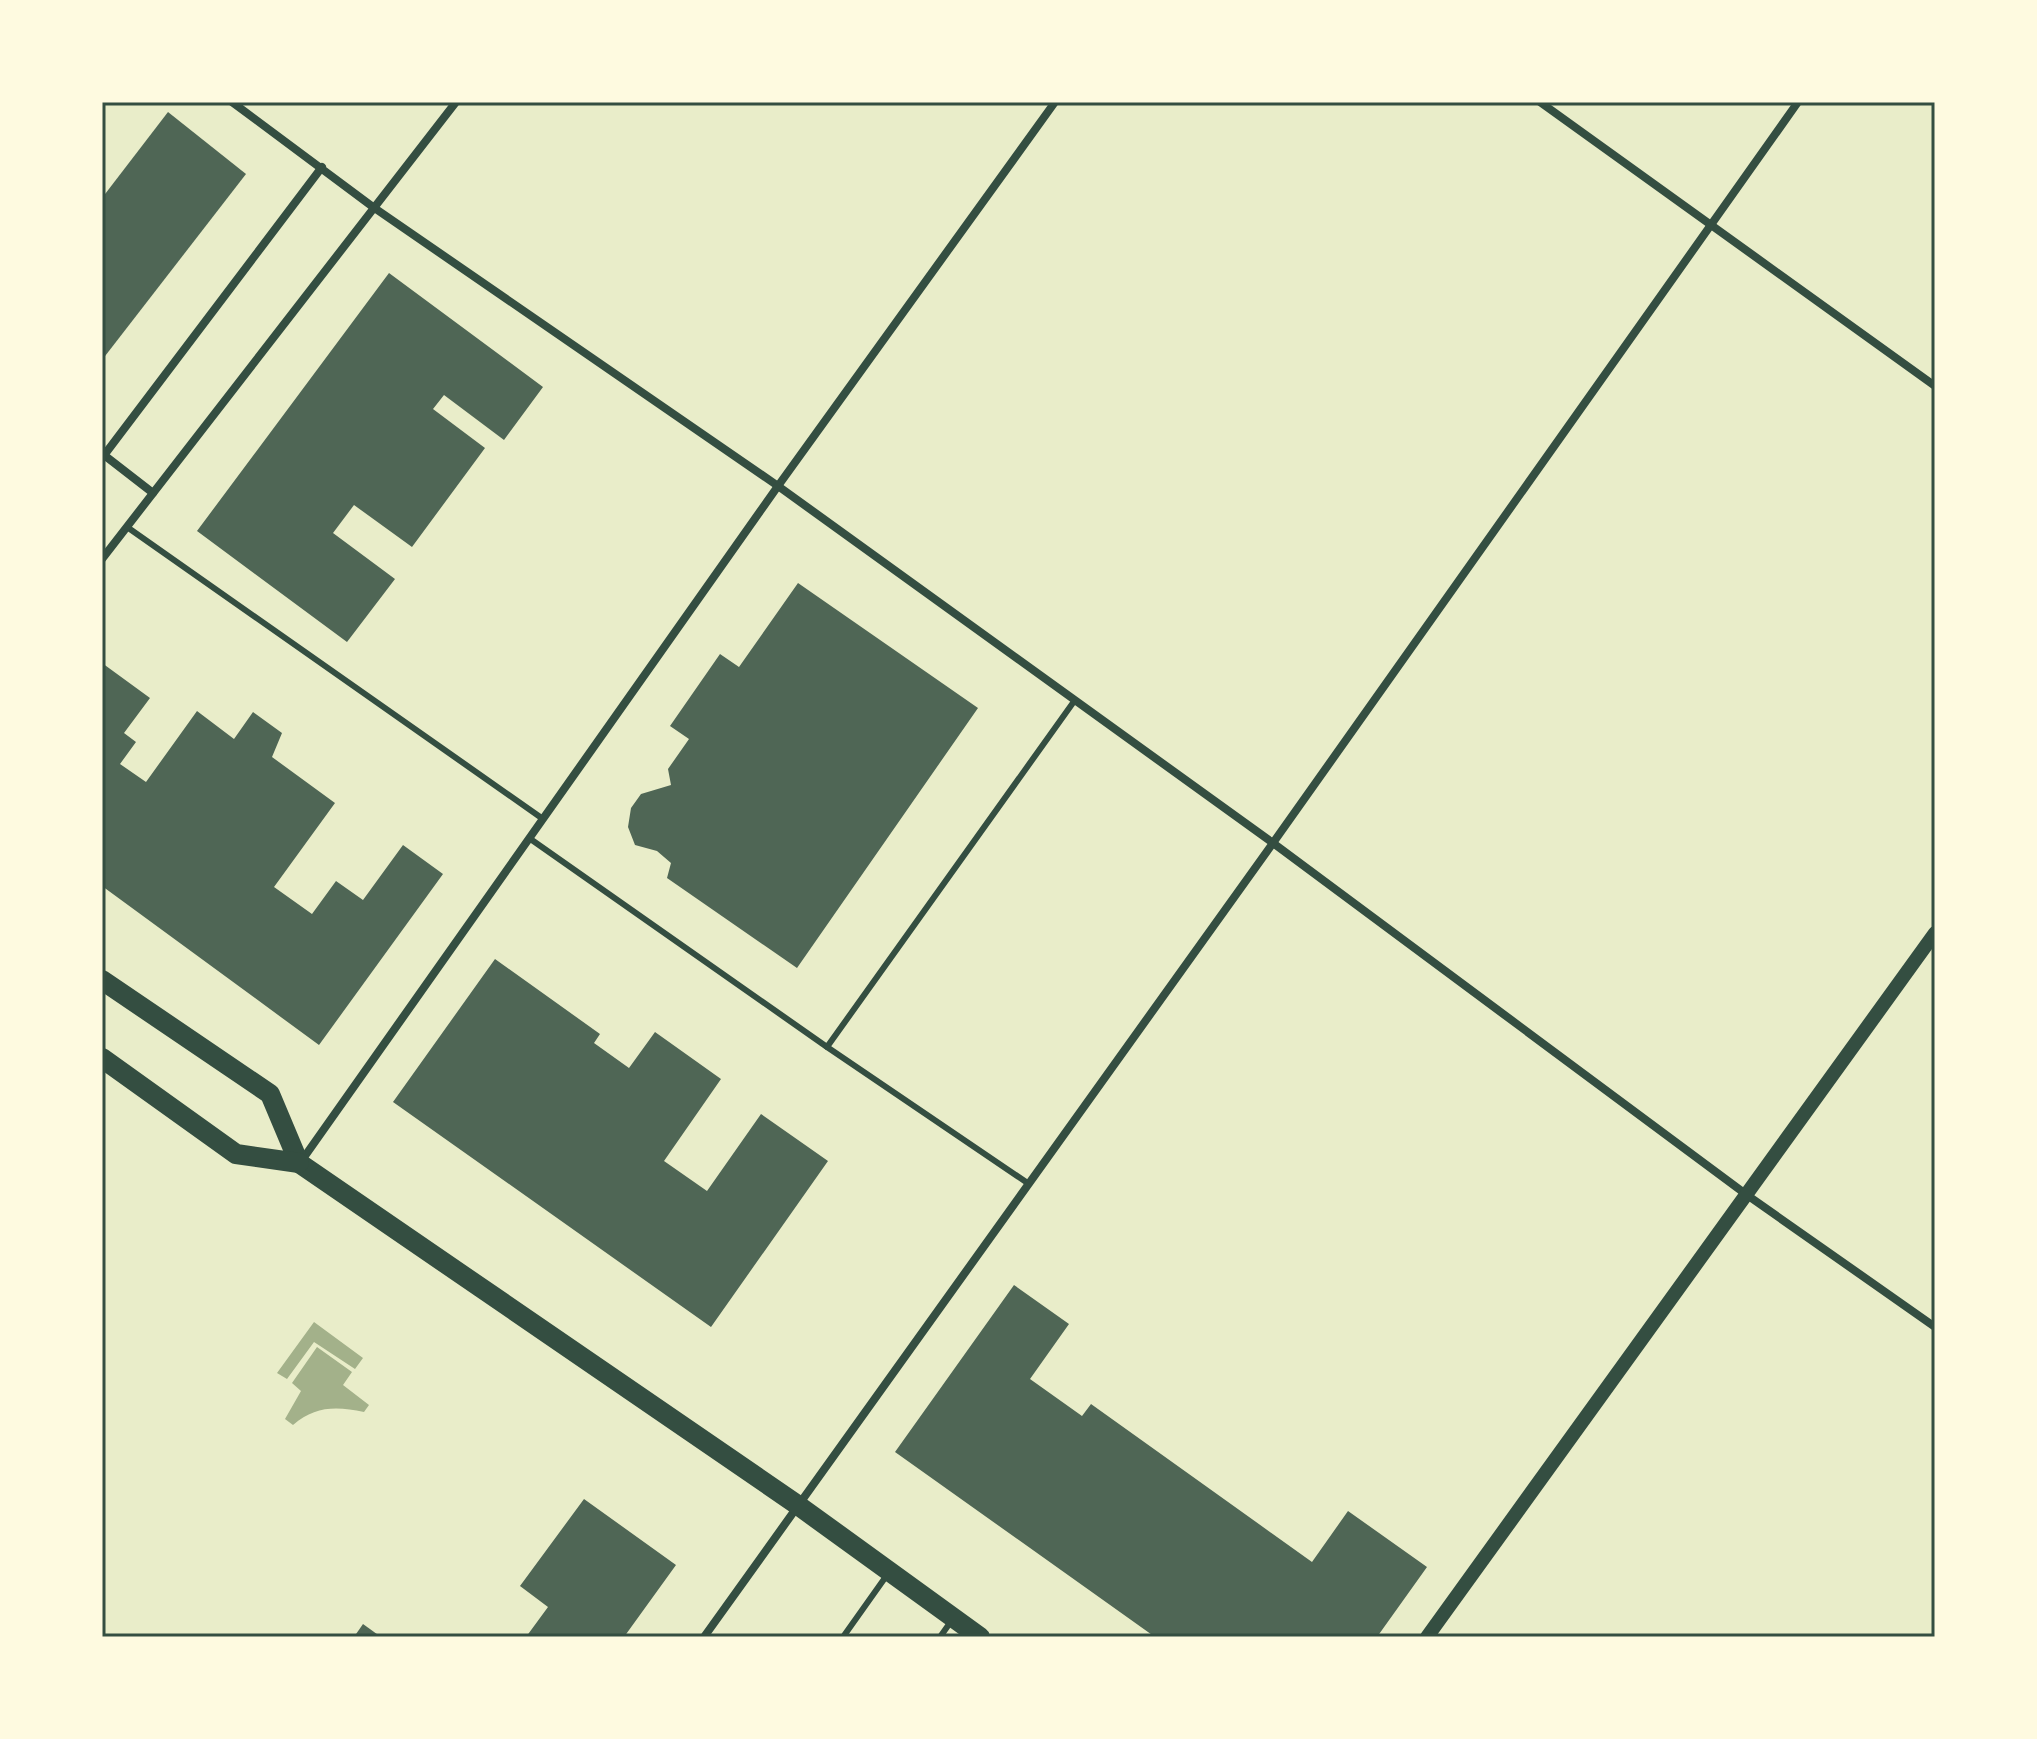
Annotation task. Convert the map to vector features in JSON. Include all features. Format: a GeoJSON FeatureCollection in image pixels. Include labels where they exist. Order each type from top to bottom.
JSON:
{"type":"FeatureCollection","features":[{"type":"Feature","properties":{"kind":"main road"},"geometry":{"type":"LineString","coordinates":[[102,980],[270,1094],[299,1163]]}},
{"type":"Feature","properties":{"kind":"main road"},"geometry":{"type":"LineString","coordinates":[[102,1058],[236,1154],[299,1163],[799,1506],[980,1637]]}},
{"type":"Feature","properties":{"kind":"street"},"geometry":{"type":"LineString","coordinates":[[232,102],[373,207],[778,486],[1273,843],[1747,1195],[1935,1327]]}},
{"type":"Feature","properties":{"kind":"street"},"geometry":{"type":"LineString","coordinates":[[102,559],[456,102]]}},
{"type":"Feature","properties":{"kind":"street"},"geometry":{"type":"LineString","coordinates":[[299,1163],[778,486],[1055,102]]}},
{"type":"Feature","properties":{"kind":"street"},"geometry":{"type":"LineString","coordinates":[[1540,102],[1935,386]]}},
{"type":"Feature","properties":{"kind":"street"},"geometry":{"type":"LineString","coordinates":[[704,1637],[1273,843],[1798,102]]}},
{"type":"Feature","properties":{"kind":"street"},"geometry":{"type":"LineString","coordinates":[[153,493],[103,456],[322,167]]}},
{"type":"Feature","properties":{"kind":"street"},"geometry":{"type":"LineString","coordinates":[[1427,1637],[1935,933]]}},
{"type":"Feature","properties":{"kind":"lane"},"geometry":{"type":"LineString","coordinates":[[127,527],[543,819]]}},
{"type":"Feature","properties":{"kind":"lane"},"geometry":{"type":"LineString","coordinates":[[827,1047],[1075,700]]}},
{"type":"Feature","properties":{"kind":"lane"},"geometry":{"type":"LineString","coordinates":[[529,838],[1029,1184]]}},
{"type":"Feature","properties":{"kind":"lane"},"geometry":{"type":"LineString","coordinates":[[843,1637],[890,1572]]}},
{"type":"Feature","properties":{"kind":"lane"},"geometry":{"type":"LineString","coordinates":[[940,1637],[953,1618]]}},
{"type":"Feature","properties":{"kind":"shaded area"},"geometry":{"type":"Polygon","coordinates":[[[314,1322],[363,1358],[355,1369],[314,1342],[287,1379],[277,1373],[314,1322]]]}},
{"type":"Feature","properties":{"kind":"shaded area"},"geometry":{"type":"Polygon","coordinates":[[[317,1347],[352,1372],[343,1385],[369,1405],[364,1412],[335,1408],[318,1411],[293,1425],[285,1419],[301,1391],[292,1383],[317,1347]]]}},
{"type":"Feature","properties":{"kind":"building"},"geometry":{"type":"Polygon","coordinates":[[[168,112],[246,174],[102,360],[102,198],[168,112]]]}},
{"type":"Feature","properties":{"kind":"building"},"geometry":{"type":"Polygon","coordinates":[[[389,273],[543,387],[504,440],[444,395],[433,409],[485,448],[412,547],[354,505],[333,533],[395,579],[347,642],[197,531],[389,273]]]}},
{"type":"Feature","properties":{"kind":"building"},"geometry":{"type":"Polygon","coordinates":[[[798,583],[978,708],[797,968],[667,878],[671,863],[657,851],[635,845],[628,827],[631,808],[641,794],[671,785],[668,769],[689,739],[670,726],[720,654],[739,667],[798,583]]]}},
{"type":"Feature","properties":{"kind":"building"},"geometry":{"type":"Polygon","coordinates":[[[102,663],[150,698],[124,733],[136,742],[120,764],[146,782],[197,711],[234,739],[253,712],[282,733],[272,757],[335,803],[274,887],[312,914],[336,881],[363,900],[403,845],[443,874],[319,1045],[102,886],[102,663]]]}},
{"type":"Feature","properties":{"kind":"building"},"geometry":{"type":"Polygon","coordinates":[[[495,959],[600,1034],[594,1043],[629,1068],[655,1032],[721,1079],[664,1161],[707,1191],[761,1114],[828,1161],[711,1327],[393,1102],[495,959]]]}},
{"type":"Feature","properties":{"kind":"building"},"geometry":{"type":"Polygon","coordinates":[[[1014,1285],[1069,1324],[1030,1379],[1082,1416],[1091,1404],[1312,1562],[1348,1511],[1427,1567],[1377,1637],[1155,1637],[895,1452],[1014,1285]]]}},
{"type":"Feature","properties":{"kind":"building"},"geometry":{"type":"Polygon","coordinates":[[[584,1499],[676,1565],[624,1637],[526,1637],[548,1607],[520,1586],[584,1499]]]}},
{"type":"Feature","properties":{"kind":"building"},"geometry":{"type":"Polygon","coordinates":[[[363,1624],[381,1637],[354,1637],[363,1624]]]}}]}
